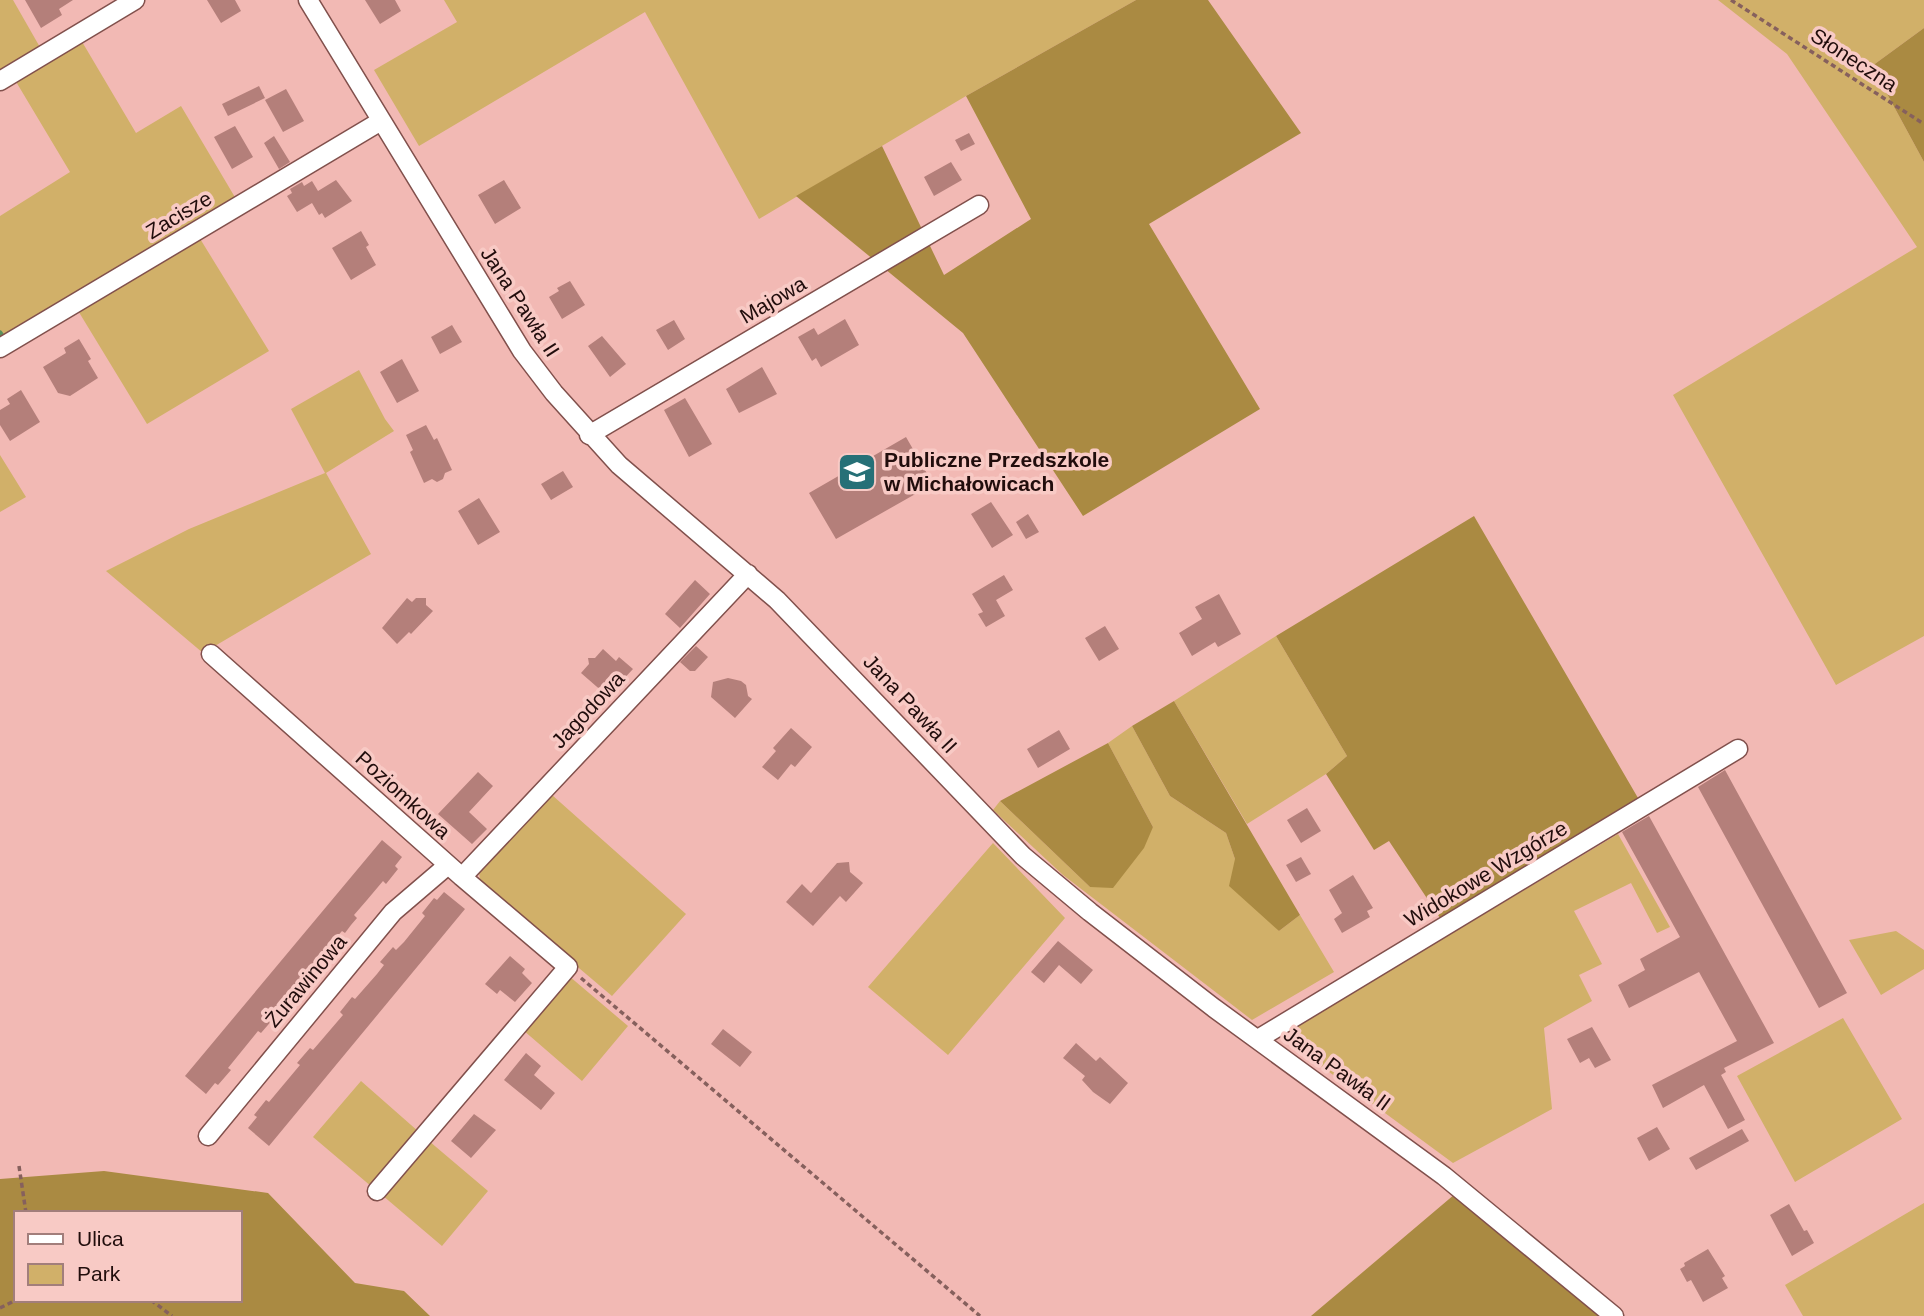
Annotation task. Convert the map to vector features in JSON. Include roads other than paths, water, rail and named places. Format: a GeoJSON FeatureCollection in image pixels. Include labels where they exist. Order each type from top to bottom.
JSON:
{"type":"FeatureCollection","features":[{"type":"Feature","properties":{"kind":"street"},"geometry":{"type":"LineString","coordinates":[[0,81],[135,0]]}},
{"type":"Feature","properties":{"kind":"street","name":"Jana Pawła II"},"geometry":{"type":"LineString","coordinates":[[308,0],[522,351],[589,435],[619,465],[777,600],[1023,856],[1090,912],[1444,1176],[1614,1316]]}},
{"type":"Feature","properties":{"kind":"street","name":"Zacisze"},"geometry":{"type":"LineString","coordinates":[[0,348],[381,121]]}},
{"type":"Feature","properties":{"kind":"street","name":"Majowa"},"geometry":{"type":"LineString","coordinates":[[589,435],[979,205]]}},
{"type":"Feature","properties":{"kind":"street","name":"Jagodowa"},"geometry":{"type":"LineString","coordinates":[[462,877],[748,574]]}},
{"type":"Feature","properties":{"kind":"street","name":"Poziomkowa"},"geometry":{"type":"LineString","coordinates":[[211,654],[448,865],[568,967],[377,1191]]}},
{"type":"Feature","properties":{"kind":"street","name":"Widokowe Wzgórze"},"geometry":{"type":"LineString","coordinates":[[1258,1039],[1738,749]]}},
{"type":"Feature","properties":{"kind":"street","name":"Żurawinowa"},"geometry":{"type":"LineString","coordinates":[[208,1136],[393,912],[448,865]]}},
{"type":"Feature","properties":{"kind":"place","name":"Publiczne Przedszkole w Michałowicach"},"geometry":{"type":"Point","coordinates":[857,472]}}]}
